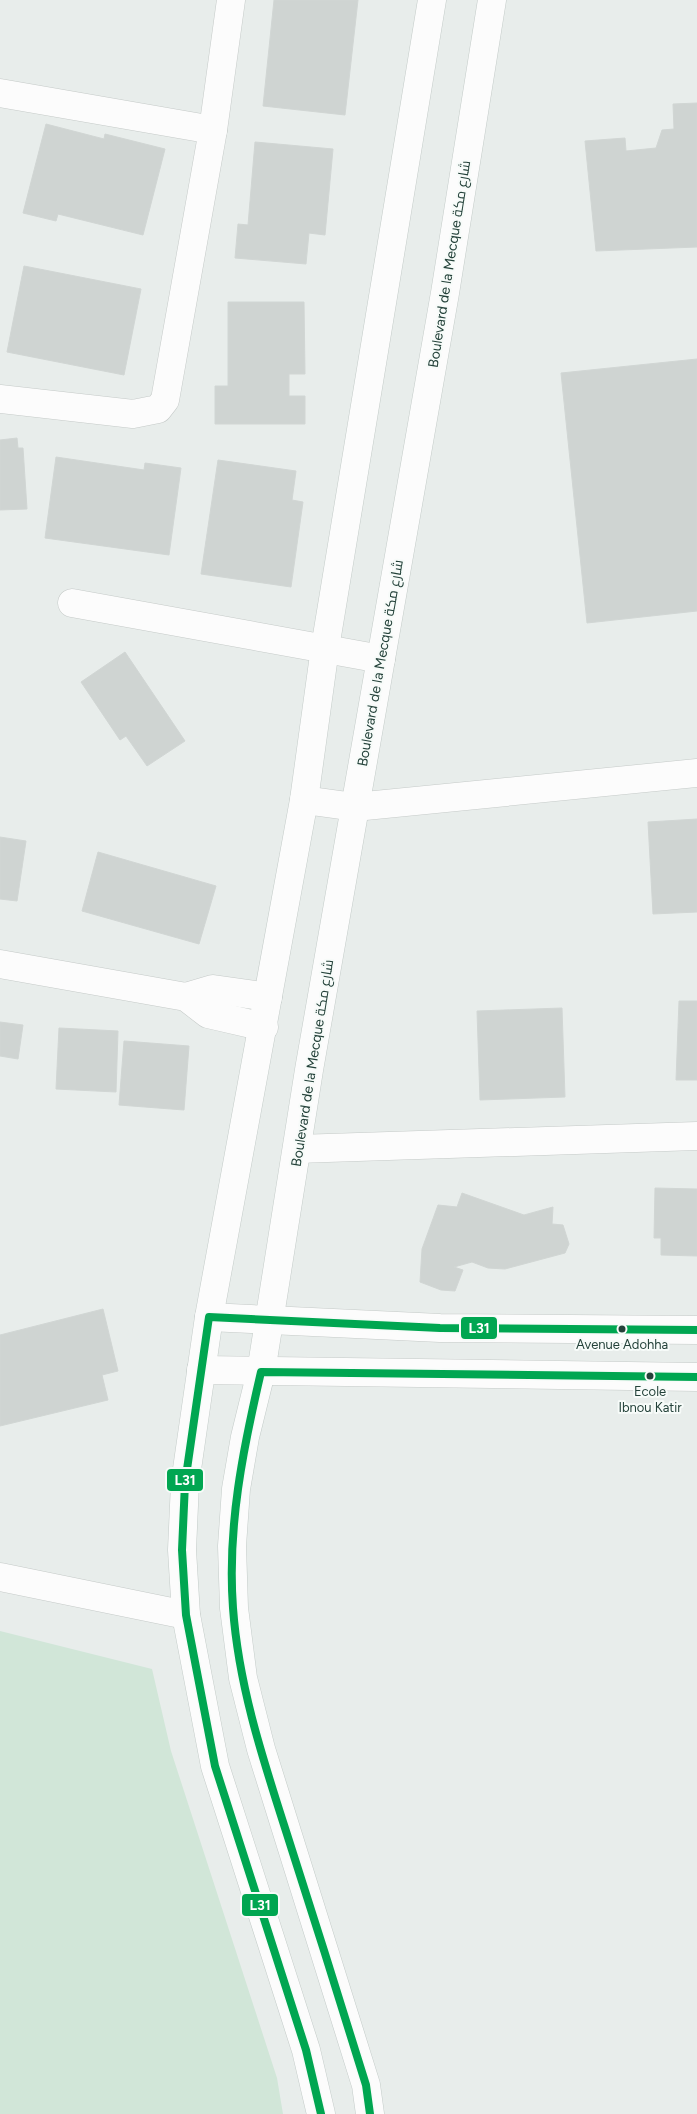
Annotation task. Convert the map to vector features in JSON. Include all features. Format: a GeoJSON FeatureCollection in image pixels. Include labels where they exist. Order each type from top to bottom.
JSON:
{"type":"FeatureCollection","features":[{"type":"Feature","properties":{"kind":"main road"},"geometry":{"type":"LineString","coordinates":[[0,399],[133,414],[158,409],[165,400],[213,130],[231,0]]}},
{"type":"Feature","properties":{"kind":"main road"},"geometry":{"type":"LineString","coordinates":[[320,2114],[306,2050],[215,1766],[186,1616],[182,1550],[185,1483],[209,1317],[264,1027],[304,800],[325,648],[432,0]]}},
{"type":"Feature","properties":{"kind":"main road","name":"Boulevard de la Mecque شارع مكة"},"geometry":{"type":"LineString","coordinates":[[370,2114],[366,2085],[260,1748],[243,1678],[234,1608],[232,1546],[238,1480],[245,1437],[262,1372],[297,1149],[445,293],[492,0]]}},
{"type":"Feature","properties":{"kind":"main road"},"geometry":{"type":"LineString","coordinates":[[0,93],[213,130]]}},
{"type":"Feature","properties":{"kind":"main road"},"geometry":{"type":"LineString","coordinates":[[72,603],[381,659]]}},
{"type":"Feature","properties":{"kind":"main road"},"geometry":{"type":"LineString","coordinates":[[304,800],[355,807],[697,774]]}},
{"type":"Feature","properties":{"kind":"main road"},"geometry":{"type":"LineString","coordinates":[[0,964],[186,997],[218,989],[268,997]]}},
{"type":"Feature","properties":{"kind":"main road"},"geometry":{"type":"LineString","coordinates":[[186,997],[208,1014],[264,1027]]}},
{"type":"Feature","properties":{"kind":"main road"},"geometry":{"type":"LineString","coordinates":[[297,1149],[697,1136]]}},
{"type":"Feature","properties":{"kind":"main road"},"geometry":{"type":"LineString","coordinates":[[209,1317],[440,1328],[697,1330]]}},
{"type":"Feature","properties":{"kind":"main road"},"geometry":{"type":"LineString","coordinates":[[201,1370],[697,1377]]}},
{"type":"Feature","properties":{"kind":"main road"},"geometry":{"type":"LineString","coordinates":[[0,1577],[186,1616]]}},
{"type":"Feature","properties":{"kind":"green space"},"geometry":{"type":"Polygon","coordinates":[[[0,1631],[152,1669],[171,1751],[277,2078],[283,2114],[0,2114],[0,1631]]]}},
{"type":"Feature","properties":{"kind":"building"},"geometry":{"type":"Polygon","coordinates":[[[274,0],[358,0],[345,115],[263,106],[274,0]]]}},
{"type":"Feature","properties":{"kind":"building"},"geometry":{"type":"Polygon","coordinates":[[[697,103],[697,247],[596,251],[585,141],[625,138],[626,151],[656,148],[662,130],[674,129],[673,104],[697,103]]]}},
{"type":"Feature","properties":{"kind":"building"},"geometry":{"type":"Polygon","coordinates":[[[46,124],[104,139],[105,134],[165,149],[143,235],[58,214],[56,221],[23,213],[46,124]]]}},
{"type":"Feature","properties":{"kind":"building"},"geometry":{"type":"Polygon","coordinates":[[[255,142],[333,149],[325,235],[309,233],[306,264],[235,258],[238,224],[248,225],[255,142]]]}},
{"type":"Feature","properties":{"kind":"building"},"geometry":{"type":"Polygon","coordinates":[[[24,266],[141,289],[124,375],[7,352],[24,266]]]}},
{"type":"Feature","properties":{"kind":"building"},"geometry":{"type":"Polygon","coordinates":[[[228,302],[304,302],[305,374],[289,374],[289,396],[305,396],[305,424],[215,424],[215,386],[228,386],[228,302]]]}},
{"type":"Feature","properties":{"kind":"building"},"geometry":{"type":"Polygon","coordinates":[[[697,359],[697,611],[587,623],[561,373],[697,359]]]}},
{"type":"Feature","properties":{"kind":"building"},"geometry":{"type":"Polygon","coordinates":[[[17,438],[18,448],[23,448],[27,509],[0,510],[0,440],[17,438]]]}},
{"type":"Feature","properties":{"kind":"building"},"geometry":{"type":"Polygon","coordinates":[[[56,457],[144,470],[145,463],[181,468],[169,555],[45,538],[56,457]]]}},
{"type":"Feature","properties":{"kind":"building"},"geometry":{"type":"Polygon","coordinates":[[[218,460],[296,471],[292,500],[303,502],[291,587],[201,574],[218,460]]]}},
{"type":"Feature","properties":{"kind":"building"},"geometry":{"type":"Polygon","coordinates":[[[125,652],[185,741],[147,766],[126,736],[120,740],[81,682],[125,652]]]}},
{"type":"Feature","properties":{"kind":"building"},"geometry":{"type":"Polygon","coordinates":[[[697,819],[697,912],[653,914],[648,822],[697,819]]]}},
{"type":"Feature","properties":{"kind":"building"},"geometry":{"type":"Polygon","coordinates":[[[0,837],[26,841],[17,901],[0,899],[0,837]]]}},
{"type":"Feature","properties":{"kind":"building"},"geometry":{"type":"Polygon","coordinates":[[[98,852],[216,886],[199,944],[82,911],[98,852]]]}},
{"type":"Feature","properties":{"kind":"building"},"geometry":{"type":"Polygon","coordinates":[[[679,1001],[697,1001],[697,1080],[676,1080],[679,1001]]]}},
{"type":"Feature","properties":{"kind":"building"},"geometry":{"type":"Polygon","coordinates":[[[562,1008],[565,1097],[480,1100],[477,1011],[562,1008]]]}},
{"type":"Feature","properties":{"kind":"building"},"geometry":{"type":"Polygon","coordinates":[[[0,1022],[23,1025],[18,1059],[0,1056],[0,1022]]]}},
{"type":"Feature","properties":{"kind":"building"},"geometry":{"type":"Polygon","coordinates":[[[59,1028],[118,1031],[116,1092],[56,1089],[59,1028]]]}},
{"type":"Feature","properties":{"kind":"building"},"geometry":{"type":"Polygon","coordinates":[[[124,1041],[189,1046],[184,1110],[119,1105],[124,1041]]]}},
{"type":"Feature","properties":{"kind":"building"},"geometry":{"type":"Polygon","coordinates":[[[655,1188],[697,1189],[697,1256],[661,1255],[661,1238],[654,1238],[655,1188]]]}},
{"type":"Feature","properties":{"kind":"building"},"geometry":{"type":"Polygon","coordinates":[[[462,1193],[524,1215],[553,1207],[552,1224],[563,1225],[569,1244],[565,1253],[505,1269],[488,1268],[472,1262],[454,1267],[463,1270],[455,1291],[441,1290],[420,1282],[422,1249],[438,1205],[457,1207],[462,1193]]]}},
{"type":"Feature","properties":{"kind":"building"},"geometry":{"type":"Polygon","coordinates":[[[103,1309],[118,1371],[102,1375],[108,1400],[0,1426],[0,1335],[103,1309]]]}},
{"type":"Feature","properties":{"kind":"transit line","name":"L31"},"geometry":{"type":"LineString","coordinates":[[321,2114],[306,2050],[215,1766],[186,1615],[182,1550],[185,1483],[209,1317],[440,1328],[697,1330]]}},
{"type":"Feature","properties":{"kind":"transit line","name":"L31"},"geometry":{"type":"LineString","coordinates":[[370,2114],[366,2085],[255,1731],[236,1639],[232,1578],[234,1518],[248,1430],[261,1372],[697,1377]]}},
{"type":"Feature","properties":{"kind":"place","name":"Avenue Adohha"},"geometry":{"type":"Point","coordinates":[622,1329]}},
{"type":"Feature","properties":{"kind":"place","name":"Ecole Ibnou Katir"},"geometry":{"type":"Point","coordinates":[650,1376]}}]}
